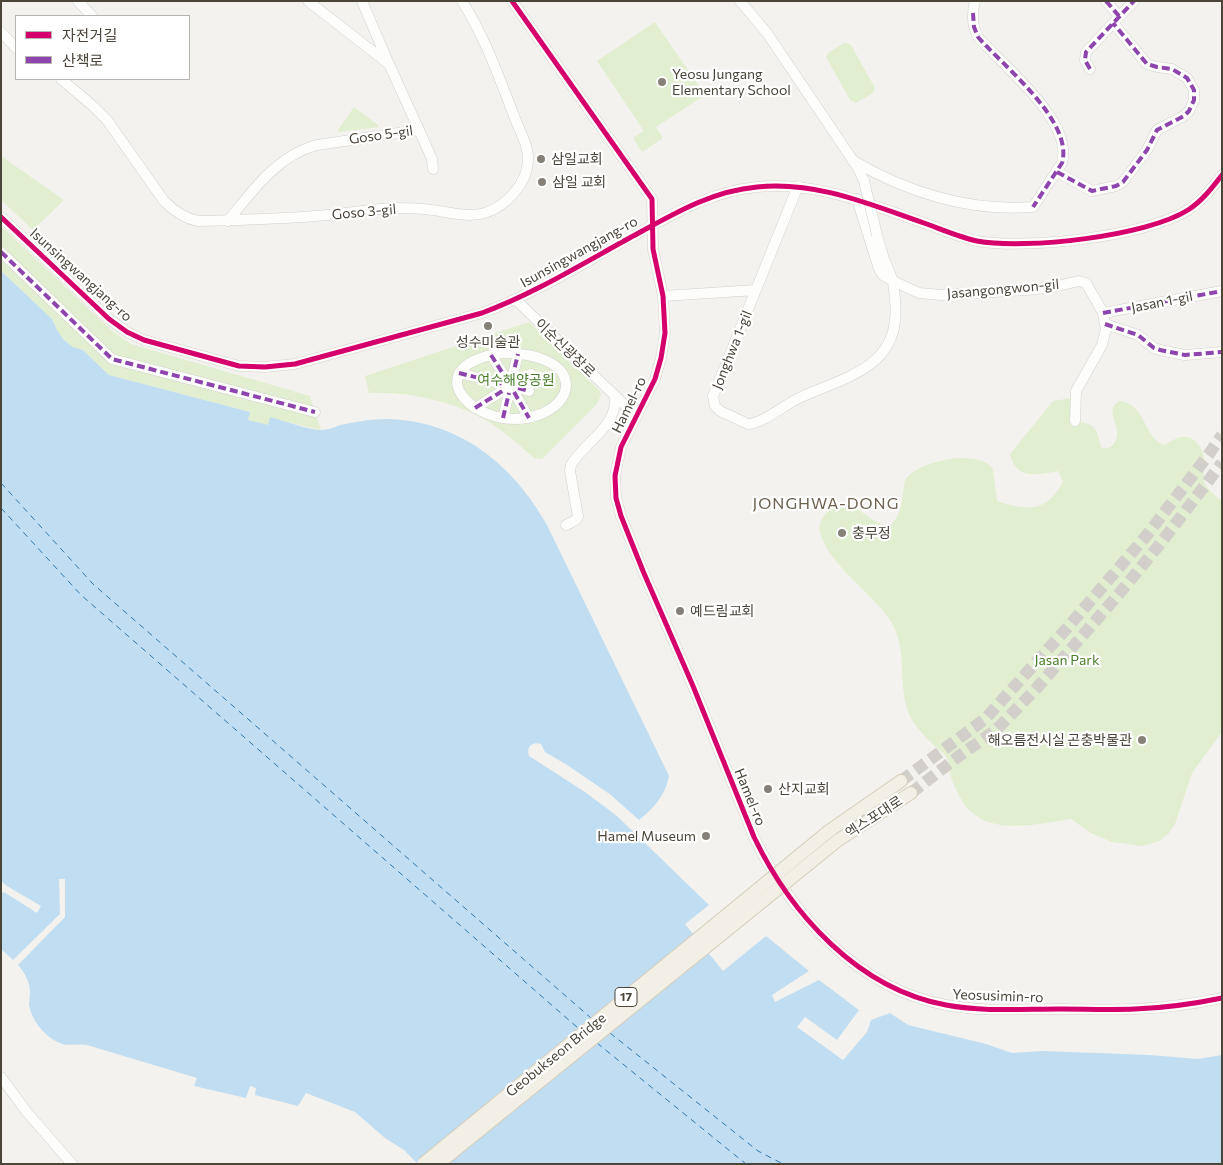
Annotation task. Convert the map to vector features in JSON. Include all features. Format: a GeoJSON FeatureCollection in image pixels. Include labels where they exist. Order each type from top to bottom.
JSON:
{"type":"FeatureCollection","features":[{"type":"Feature","properties":{"kind":"main road","name":"엑스포대로"},"geometry":{"type":"LineString","coordinates":[[833,836],[901,781]]}},
{"type":"Feature","properties":{"kind":"main road","name":"엑스포대로"},"geometry":{"type":"LineString","coordinates":[[833,836],[911,792]]}},
{"type":"Feature","properties":{"kind":"main road","name":"Geobukseon Bridge"},"geometry":{"type":"LineString","coordinates":[[423,1164],[833,836]]}},
{"type":"Feature","properties":{"kind":"main road","name":"Geobukseon Bridge"},"geometry":{"type":"LineString","coordinates":[[438,1164],[833,836]]}},
{"type":"Feature","properties":{"kind":"street"},"geometry":{"type":"LineString","coordinates":[[78,1],[91,15]]}},
{"type":"Feature","properties":{"kind":"street","name":"Goso 5-gil"},"geometry":{"type":"LineString","coordinates":[[228,221],[270,174],[300,150],[317,144],[420,130],[389,64],[308,1]]}},
{"type":"Feature","properties":{"kind":"street"},"geometry":{"type":"LineString","coordinates":[[362,1],[389,64]]}},
{"type":"Feature","properties":{"kind":"street","name":"Goso 3-gil"},"geometry":{"type":"LineString","coordinates":[[62,80],[107,120],[158,194],[169,206],[192,220],[228,221],[304,217],[392,208],[426,209],[460,215],[485,213],[505,202],[517,189],[525,175],[528,165],[528,153],[495,65],[476,24],[462,1]]}},
{"type":"Feature","properties":{"kind":"street","name":"Hamel-ro"},"geometry":{"type":"LineString","coordinates":[[512,1],[649,194],[652,202],[654,250],[663,296],[665,328],[661,358],[652,385],[623,441],[617,465],[615,488],[620,516],[693,686],[754,837],[764,858],[784,890]]}},
{"type":"Feature","properties":{"kind":"street"},"geometry":{"type":"LineString","coordinates":[[740,1],[767,33],[864,181],[884,259],[893,281]]}},
{"type":"Feature","properties":{"kind":"street"},"geometry":{"type":"LineString","coordinates":[[852,160],[894,182],[924,193],[967,203],[1001,208],[1034,207],[1057,172],[1063,157],[1056,124],[1046,110],[978,37],[974,27],[973,13],[975,1]]}},
{"type":"Feature","properties":{"kind":"street"},"geometry":{"type":"LineString","coordinates":[[1057,172],[1092,191],[1118,186],[1125,181],[1147,150],[1157,130],[1184,116],[1193,103],[1194,90],[1189,81],[1175,70],[1147,64],[1116,20],[1106,1]]}},
{"type":"Feature","properties":{"kind":"street"},"geometry":{"type":"LineString","coordinates":[[1090,69],[1086,63],[1085,54],[1134,1]]}},
{"type":"Feature","properties":{"kind":"street"},"geometry":{"type":"LineString","coordinates":[[1,32],[15,47]]}},
{"type":"Feature","properties":{"kind":"street"},"geometry":{"type":"LineString","coordinates":[[420,130],[432,159],[433,169]]}},
{"type":"Feature","properties":{"kind":"street","name":"Isunsingwangjang-ro"},"geometry":{"type":"LineString","coordinates":[[1,217],[118,327],[150,343],[245,367],[265,367],[295,364],[482,313],[516,300],[653,225],[704,199],[723,192],[760,186],[814,188],[857,200],[963,237],[991,243],[1020,244],[1099,236],[1146,227],[1167,220],[1187,211],[1202,199],[1222,175]]}},
{"type":"Feature","properties":{"kind":"street","name":"Jonghwa 1-gil"},"geometry":{"type":"LineString","coordinates":[[798,186],[713,400],[715,406],[720,411],[748,424],[760,421],[797,399],[853,376],[878,357],[886,346],[895,324],[896,311],[893,281]]}},
{"type":"Feature","properties":{"kind":"street","name":"Jasangongwon-gil"},"geometry":{"type":"LineString","coordinates":[[857,200],[879,268],[884,276],[919,293],[941,295],[1028,290],[1080,281],[1086,283],[1103,313],[1106,329],[1102,345],[1076,391],[1075,421]]}},
{"type":"Feature","properties":{"kind":"street"},"geometry":{"type":"LineString","coordinates":[[1,252],[112,359],[315,412]]}},
{"type":"Feature","properties":{"kind":"street"},"geometry":{"type":"LineString","coordinates":[[663,296],[756,290]]}},
{"type":"Feature","properties":{"kind":"street","name":"Jasan 1-gil"},"geometry":{"type":"LineString","coordinates":[[1103,313],[1222,291]]}},
{"type":"Feature","properties":{"kind":"street","name":"이순신광장로"},"geometry":{"type":"LineString","coordinates":[[516,300],[636,416]]}},
{"type":"Feature","properties":{"kind":"street"},"geometry":{"type":"LineString","coordinates":[[1105,324],[1129,331],[1160,350],[1185,355],[1222,352]]}},
{"type":"Feature","properties":{"kind":"street"},"geometry":{"type":"LineString","coordinates":[[503,418],[518,354]]}},
{"type":"Feature","properties":{"kind":"street"},"geometry":{"type":"LineString","coordinates":[[518,354],[538,358],[552,364],[561,372],[566,381],[565,393],[558,404],[545,412],[529,418],[503,418],[475,408],[463,399],[458,392],[456,383],[459,373],[472,362],[491,355],[518,354]]}},
{"type":"Feature","properties":{"kind":"street"},"geometry":{"type":"LineString","coordinates":[[491,355],[529,418]]}},
{"type":"Feature","properties":{"kind":"street"},"geometry":{"type":"LineString","coordinates":[[459,373],[529,391]]}},
{"type":"Feature","properties":{"kind":"street"},"geometry":{"type":"LineString","coordinates":[[475,408],[531,374]]}},
{"type":"Feature","properties":{"kind":"street"},"geometry":{"type":"LineString","coordinates":[[566,525],[576,520],[578,515],[570,471],[571,465],[611,419],[615,409],[615,396]]}},
{"type":"Feature","properties":{"kind":"street","name":"Yeosusimin-ro"},"geometry":{"type":"LineString","coordinates":[[784,890],[812,925],[865,971],[902,992],[944,1005],[976,1009],[1135,1009],[1172,1006],[1222,998]]}},
{"type":"Feature","properties":{"kind":"street"},"geometry":{"type":"LineString","coordinates":[[1,1077],[26,1111],[72,1164]]}},
{"type":"Feature","properties":{"kind":"green space"},"geometry":{"type":"Polygon","coordinates":[[[655,22],[705,95],[656,127],[663,138],[642,152],[633,138],[644,131],[597,61],[655,22]]]}},
{"type":"Feature","properties":{"kind":"green space"},"geometry":{"type":"Polygon","coordinates":[[[844,43],[851,45],[875,88],[873,93],[856,103],[850,100],[826,57],[828,53],[844,43]]]}},
{"type":"Feature","properties":{"kind":"green space"},"geometry":{"type":"Polygon","coordinates":[[[354,107],[378,125],[378,127],[338,132],[354,107]]]}},
{"type":"Feature","properties":{"kind":"green space"},"geometry":{"type":"Polygon","coordinates":[[[1,156],[64,200],[33,230],[1,200],[1,156]]]}},
{"type":"Feature","properties":{"kind":"green space"},"geometry":{"type":"Polygon","coordinates":[[[1,226],[112,331],[131,344],[310,396],[321,430],[270,418],[268,426],[248,420],[250,412],[109,375],[83,350],[73,347],[64,340],[52,319],[1,271],[1,226]]]}},
{"type":"Feature","properties":{"kind":"green space","name":"여수해양공원"},"geometry":{"type":"Polygon","coordinates":[[[529,322],[600,391],[601,395],[597,404],[542,459],[534,458],[508,436],[479,416],[449,404],[417,396],[369,393],[365,376],[529,322]]]}},
{"type":"Feature","properties":{"kind":"green space","name":"Jasan Park"},"geometry":{"type":"Polygon","coordinates":[[[1072,398],[1073,420],[1093,427],[1096,430],[1101,447],[1110,447],[1115,442],[1117,428],[1112,411],[1113,407],[1120,401],[1128,403],[1135,408],[1158,442],[1164,445],[1179,438],[1187,437],[1192,439],[1199,445],[1205,459],[1205,483],[1211,492],[1222,500],[1222,732],[1192,773],[1175,824],[1169,833],[1159,841],[1143,846],[1112,842],[1091,833],[1071,819],[1043,824],[1012,826],[984,820],[972,813],[962,801],[954,785],[946,757],[922,733],[908,711],[904,694],[899,640],[890,620],[830,553],[823,541],[819,528],[827,512],[840,505],[848,505],[855,508],[875,521],[889,526],[897,517],[905,480],[922,467],[949,459],[976,459],[986,463],[993,470],[997,501],[1027,508],[1043,504],[1057,492],[1063,482],[1058,471],[1042,474],[1022,472],[1013,462],[1010,454],[1053,401],[1072,398]]]}},
{"type":"Feature","properties":{"kind":"water"},"geometry":{"type":"Polygon","coordinates":[[[1,271],[52,319],[64,340],[73,347],[83,350],[109,375],[250,412],[248,420],[268,425],[270,417],[318,430],[375,420],[412,421],[437,427],[460,437],[500,465],[518,483],[547,525],[669,776],[665,790],[658,801],[639,820],[611,795],[545,752],[541,744],[535,743],[529,747],[529,756],[585,792],[617,816],[709,905],[685,924],[723,971],[766,936],[809,971],[772,995],[775,1002],[819,980],[859,1010],[837,1040],[805,1017],[797,1027],[843,1060],[867,1032],[871,1020],[890,1013],[908,1025],[986,1044],[1012,1053],[1043,1051],[1198,1059],[1222,1055],[1222,1164],[418,1164],[404,1150],[385,1138],[355,1112],[306,1093],[298,1106],[255,1095],[256,1088],[250,1086],[246,1098],[194,1086],[197,1078],[87,1045],[63,1044],[49,1037],[33,1017],[29,1005],[30,989],[28,981],[18,965],[65,917],[65,879],[59,879],[60,914],[13,960],[1,949],[1,894],[4,892],[37,913],[41,906],[1,881],[1,271]]]}},
{"type":"Feature","properties":{"kind":"ferry route"},"geometry":{"type":"LineString","coordinates":[[1,483],[93,584],[591,1018]]}},
{"type":"Feature","properties":{"kind":"ferry route"},"geometry":{"type":"LineString","coordinates":[[1,508],[81,595],[578,1028]]}},
{"type":"Feature","properties":{"kind":"ferry route"},"geometry":{"type":"LineString","coordinates":[[610,1033],[758,1151],[783,1164]]}},
{"type":"Feature","properties":{"kind":"ferry route"},"geometry":{"type":"LineString","coordinates":[[597,1043],[746,1164]]}},
{"type":"Feature","properties":{"kind":"tunnel"},"geometry":{"type":"LineString","coordinates":[[901,781],[985,719],[1068,627],[1147,535],[1222,435]]}},
{"type":"Feature","properties":{"kind":"tunnel"},"geometry":{"type":"LineString","coordinates":[[911,793],[996,730],[1035,690],[1118,595],[1222,463]]}},
{"type":"Feature","properties":{"kind":"marked path"},"geometry":{"type":"LineString","coordinates":[[1106,1],[1119,16]]}},
{"type":"Feature","properties":{"kind":"marked path"},"geometry":{"type":"LineString","coordinates":[[1090,69],[1085,60],[1086,52],[1134,1]]}},
{"type":"Feature","properties":{"kind":"marked path"},"geometry":{"type":"LineString","coordinates":[[973,13],[974,27],[978,37],[1034,95],[1047,112],[1057,130],[1063,147],[1062,163],[1033,207]]}},
{"type":"Feature","properties":{"kind":"marked path"},"geometry":{"type":"LineString","coordinates":[[1057,172],[1092,191],[1116,186],[1123,182],[1147,150],[1157,130],[1184,116],[1189,111],[1194,100],[1194,90],[1187,78],[1172,69],[1147,64],[1113,23]]}},
{"type":"Feature","properties":{"kind":"marked path"},"geometry":{"type":"LineString","coordinates":[[1,252],[112,359],[315,412]]}},
{"type":"Feature","properties":{"kind":"marked path"},"geometry":{"type":"LineString","coordinates":[[1103,313],[1222,291]]}},
{"type":"Feature","properties":{"kind":"marked path"},"geometry":{"type":"LineString","coordinates":[[1105,324],[1138,335],[1154,348],[1160,350],[1185,355],[1222,352]]}},
{"type":"Feature","properties":{"kind":"marked path"},"geometry":{"type":"LineString","coordinates":[[512,379],[518,354]]}},
{"type":"Feature","properties":{"kind":"marked path"},"geometry":{"type":"LineString","coordinates":[[491,355],[507,380]]}},
{"type":"Feature","properties":{"kind":"marked path"},"geometry":{"type":"LineString","coordinates":[[459,373],[503,384]]}},
{"type":"Feature","properties":{"kind":"marked path"},"geometry":{"type":"LineString","coordinates":[[517,382],[531,374]]}},
{"type":"Feature","properties":{"kind":"marked path"},"geometry":{"type":"LineString","coordinates":[[518,388],[529,391]]}},
{"type":"Feature","properties":{"kind":"marked path"},"geometry":{"type":"LineString","coordinates":[[475,408],[504,390]]}},
{"type":"Feature","properties":{"kind":"marked path"},"geometry":{"type":"LineString","coordinates":[[514,392],[529,418]]}},
{"type":"Feature","properties":{"kind":"marked path"},"geometry":{"type":"LineString","coordinates":[[503,418],[509,393]]}},
{"type":"Feature","properties":{"kind":"cycle path"},"geometry":{"type":"LineString","coordinates":[[512,1],[652,199],[653,249],[663,296],[665,333],[655,379],[621,447],[615,476],[616,498],[621,516],[643,571],[693,686],[754,837],[769,866],[787,893],[808,920],[831,944],[856,965],[884,983],[914,996],[946,1005],[988,1009],[1126,1009],[1168,1007],[1222,998]]}},
{"type":"Feature","properties":{"kind":"cycle path"},"geometry":{"type":"LineString","coordinates":[[1,217],[109,319],[127,332],[144,340],[239,366],[265,367],[295,364],[482,313],[541,287],[679,211],[709,198],[740,189],[779,186],[821,191],[863,202],[977,241],[1025,244],[1085,239],[1116,234],[1169,219],[1198,203],[1222,175]]}},
{"type":"Feature","properties":{"kind":"place","name":"Yeosu Jungang Elementary School"},"geometry":{"type":"Point","coordinates":[662,82]}},
{"type":"Feature","properties":{"kind":"place","name":"삼일교회"},"geometry":{"type":"Point","coordinates":[541,159]}},
{"type":"Feature","properties":{"kind":"place","name":"삼일 교회"},"geometry":{"type":"Point","coordinates":[542,182]}},
{"type":"Feature","properties":{"kind":"place","name":"성수미술관"},"geometry":{"type":"Point","coordinates":[488,326]}},
{"type":"Feature","properties":{"kind":"place","name":"충무정"},"geometry":{"type":"Point","coordinates":[842,533]}},
{"type":"Feature","properties":{"kind":"place","name":"예드림교회"},"geometry":{"type":"Point","coordinates":[680,611]}},
{"type":"Feature","properties":{"kind":"place","name":"해오름전시실 곤충박물관"},"geometry":{"type":"Point","coordinates":[1142,740]}},
{"type":"Feature","properties":{"kind":"place","name":"산지교회"},"geometry":{"type":"Point","coordinates":[768,789]}},
{"type":"Feature","properties":{"kind":"place","name":"Hamel Museum"},"geometry":{"type":"Point","coordinates":[706,836]}},
{"type":"Feature","properties":{"kind":"district","name":"JONGHWA-DONG"},"geometry":{"type":"Point","coordinates":[826,504]}}]}
